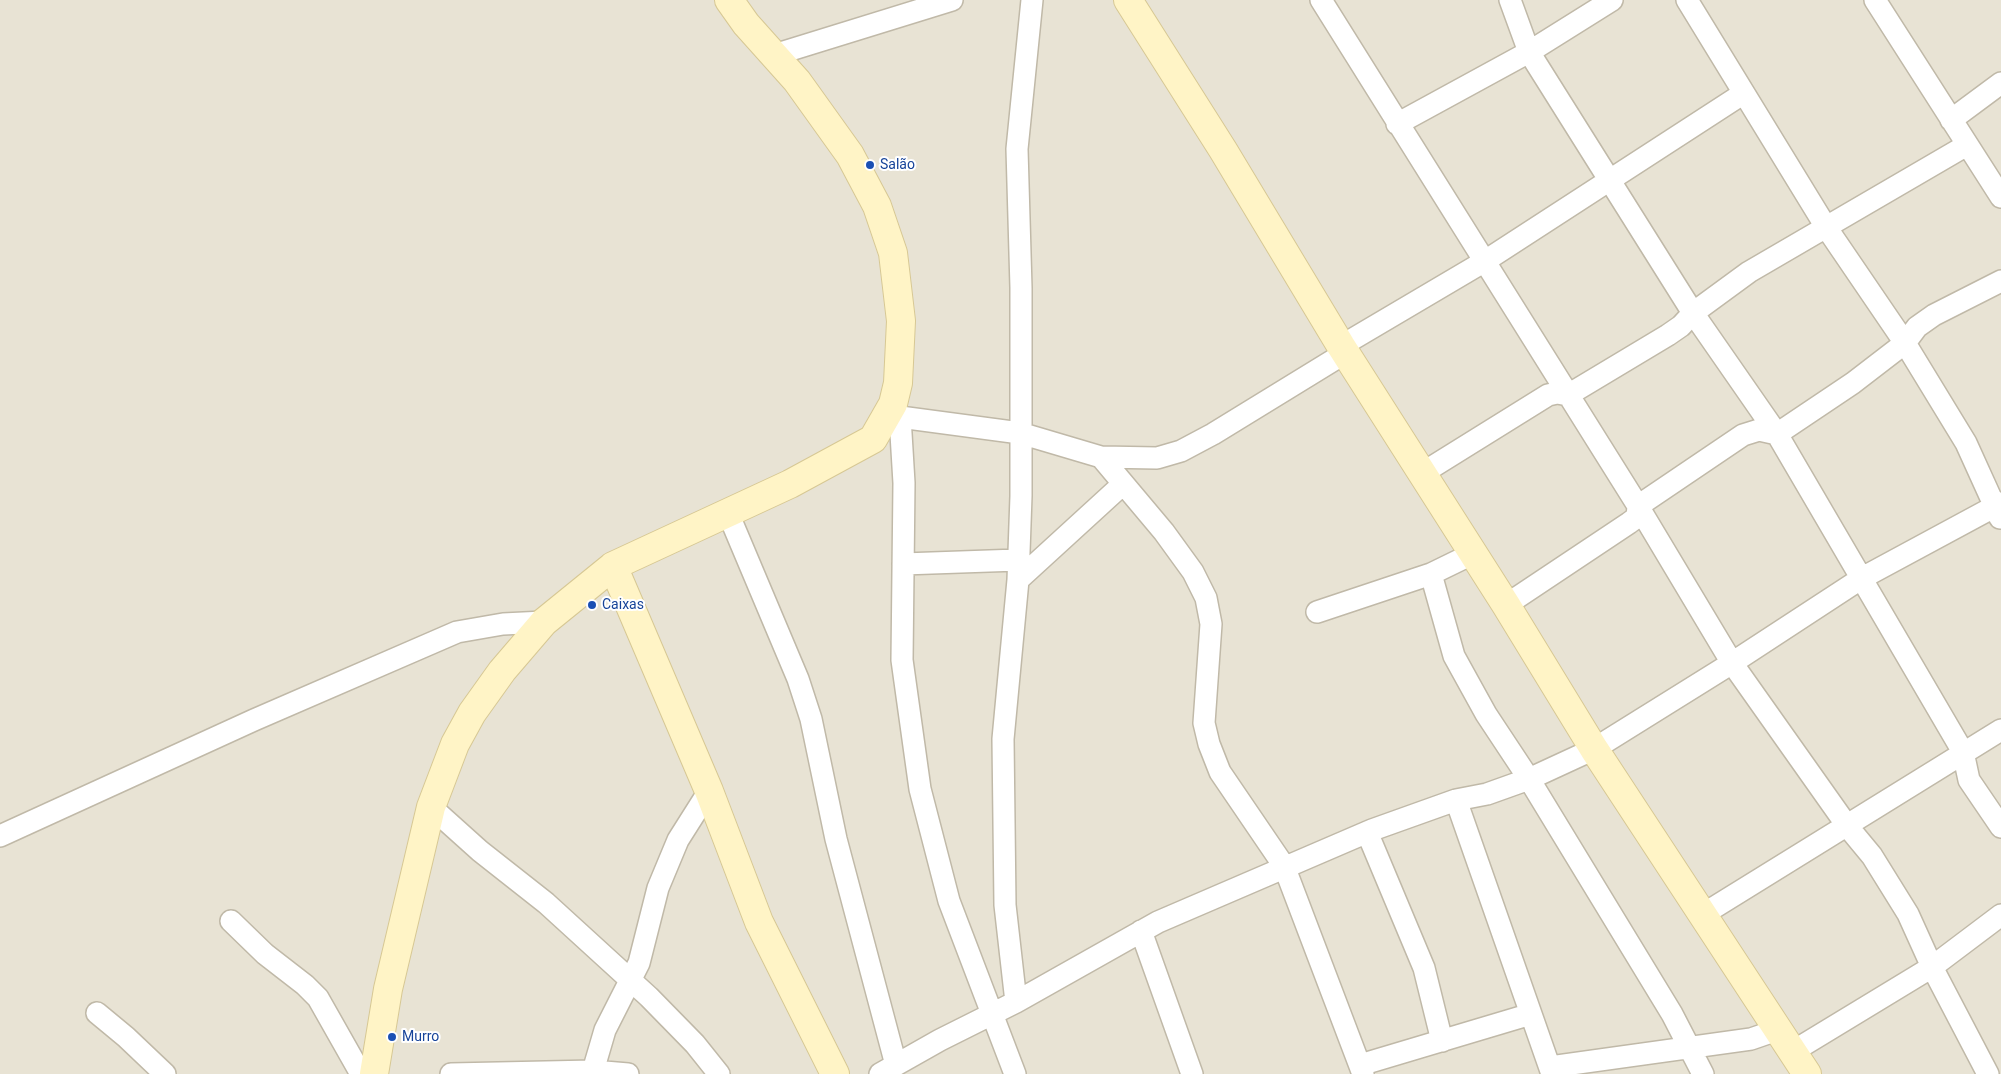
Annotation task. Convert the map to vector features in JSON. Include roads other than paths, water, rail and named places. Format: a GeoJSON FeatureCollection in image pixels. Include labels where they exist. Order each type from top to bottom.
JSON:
{"type":"FeatureCollection","features":[{"type":"Feature","properties":{"kind":"street"},"geometry":{"type":"LineString","coordinates":[[729,0],[746,24],[797,81],[850,155],[880,214],[893,253],[901,321],[896,410],[904,483],[902,660],[920,789],[949,901],[1015,1074]]}},
{"type":"Feature","properties":{"kind":"street"},"geometry":{"type":"LineString","coordinates":[[774,55],[952,0]]}},
{"type":"Feature","properties":{"kind":"street"},"geometry":{"type":"LineString","coordinates":[[1016,1002],[1005,905],[1003,739],[1018,570],[1021,496],[1021,288],[1017,149],[1032,0]]}},
{"type":"Feature","properties":{"kind":"street"},"geometry":{"type":"LineString","coordinates":[[1128,0],[1223,150],[1343,350],[1506,605],[1594,749],[1807,1074]]}},
{"type":"Feature","properties":{"kind":"street"},"geometry":{"type":"LineString","coordinates":[[1320,0],[1638,506],[1732,664],[1848,827],[1872,856],[1908,914],[1932,967],[1988,1074]]}},
{"type":"Feature","properties":{"kind":"street"},"geometry":{"type":"LineString","coordinates":[[1510,0],[1529,52],[1693,313],[1776,434],[1963,752],[1969,780],[2001,827]]}},
{"type":"Feature","properties":{"kind":"street"},"geometry":{"type":"LineString","coordinates":[[1397,124],[1529,52],[1612,0]]}},
{"type":"Feature","properties":{"kind":"street"},"geometry":{"type":"LineString","coordinates":[[728,513],[798,680],[811,720],[888,1070],[1016,1002],[1141,931],[1284,866],[1367,832],[1456,800],[1487,794],[1529,779],[1594,749],[1732,664],[1862,578],[1999,510],[1966,443],[1905,343],[1826,227],[1687,0]]}},
{"type":"Feature","properties":{"kind":"street"},"geometry":{"type":"LineString","coordinates":[[1875,0],[2001,198]]}},
{"type":"Feature","properties":{"kind":"street"},"geometry":{"type":"LineString","coordinates":[[1951,120],[2001,83]]}},
{"type":"Feature","properties":{"kind":"street"},"geometry":{"type":"LineString","coordinates":[[896,410],[1020,433],[1101,457],[1157,458],[1181,451],[1485,261],[1744,93]]}},
{"type":"Feature","properties":{"kind":"street"},"geometry":{"type":"LineString","coordinates":[[1421,474],[1548,395],[1557,393],[1568,395],[1668,335],[1681,326],[1693,313],[1749,272],[1967,145]]}},
{"type":"Feature","properties":{"kind":"street"},"geometry":{"type":"LineString","coordinates":[[1638,506],[1743,435],[1759,430],[1776,434],[1853,383],[1905,343],[1917,327],[2001,281]]}},
{"type":"Feature","properties":{"kind":"street"},"geometry":{"type":"LineString","coordinates":[[374,1074],[388,989],[431,807],[455,744],[472,713],[502,670],[544,622],[613,566],[790,484],[872,439],[896,410]]}},
{"type":"Feature","properties":{"kind":"street"},"geometry":{"type":"LineString","coordinates":[[1101,457],[1170,540],[1193,572],[1206,598],[1211,624],[1204,723],[1209,744],[1220,772],[1284,866],[1362,1070],[1442,1041],[1531,1014]]}},
{"type":"Feature","properties":{"kind":"street"},"geometry":{"type":"LineString","coordinates":[[903,564],[1018,570],[1124,484]]}},
{"type":"Feature","properties":{"kind":"street"},"geometry":{"type":"LineString","coordinates":[[1506,605],[1637,518],[1638,506]]}},
{"type":"Feature","properties":{"kind":"street"},"geometry":{"type":"LineString","coordinates":[[1317,612],[1431,574],[1472,554]]}},
{"type":"Feature","properties":{"kind":"street"},"geometry":{"type":"LineString","coordinates":[[613,566],[709,791],[758,922],[835,1074]]}},
{"type":"Feature","properties":{"kind":"street"},"geometry":{"type":"LineString","coordinates":[[1431,574],[1454,656],[1486,714],[1529,779],[1689,1046],[1703,1074]]}},
{"type":"Feature","properties":{"kind":"street"},"geometry":{"type":"LineString","coordinates":[[0,836],[254,720],[457,632],[503,624],[544,622]]}},
{"type":"Feature","properties":{"kind":"street"},"geometry":{"type":"LineString","coordinates":[[1702,916],[1848,827],[1963,752],[2001,730]]}},
{"type":"Feature","properties":{"kind":"street"},"geometry":{"type":"LineString","coordinates":[[593,1071],[605,1030],[644,947],[658,888],[678,840],[709,791]]}},
{"type":"Feature","properties":{"kind":"street"},"geometry":{"type":"LineString","coordinates":[[1456,800],[1551,1070],[1689,1046],[1751,1039],[1784,1041],[1932,967],[2001,915]]}},
{"type":"Feature","properties":{"kind":"street"},"geometry":{"type":"LineString","coordinates":[[431,807],[480,851],[546,903],[630,980],[695,1044],[719,1074]]}},
{"type":"Feature","properties":{"kind":"street"},"geometry":{"type":"LineString","coordinates":[[1367,832],[1424,968],[1442,1041]]}},
{"type":"Feature","properties":{"kind":"street"},"geometry":{"type":"LineString","coordinates":[[231,921],[265,954],[305,984],[318,998],[360,1074]]}},
{"type":"Feature","properties":{"kind":"street"},"geometry":{"type":"LineString","coordinates":[[1141,931],[1192,1074]]}},
{"type":"Feature","properties":{"kind":"street"},"geometry":{"type":"LineString","coordinates":[[97,1013],[165,1074]]}},
{"type":"Feature","properties":{"kind":"street"},"geometry":{"type":"LineString","coordinates":[[451,1074],[593,1071],[628,1074]]}},
{"type":"Feature","properties":{"kind":"place","name":"Salão"},"geometry":{"type":"Point","coordinates":[870,165]}},
{"type":"Feature","properties":{"kind":"place","name":"Caixas"},"geometry":{"type":"Point","coordinates":[592,605]}},
{"type":"Feature","properties":{"kind":"place","name":"Murro"},"geometry":{"type":"Point","coordinates":[392,1037]}}]}
